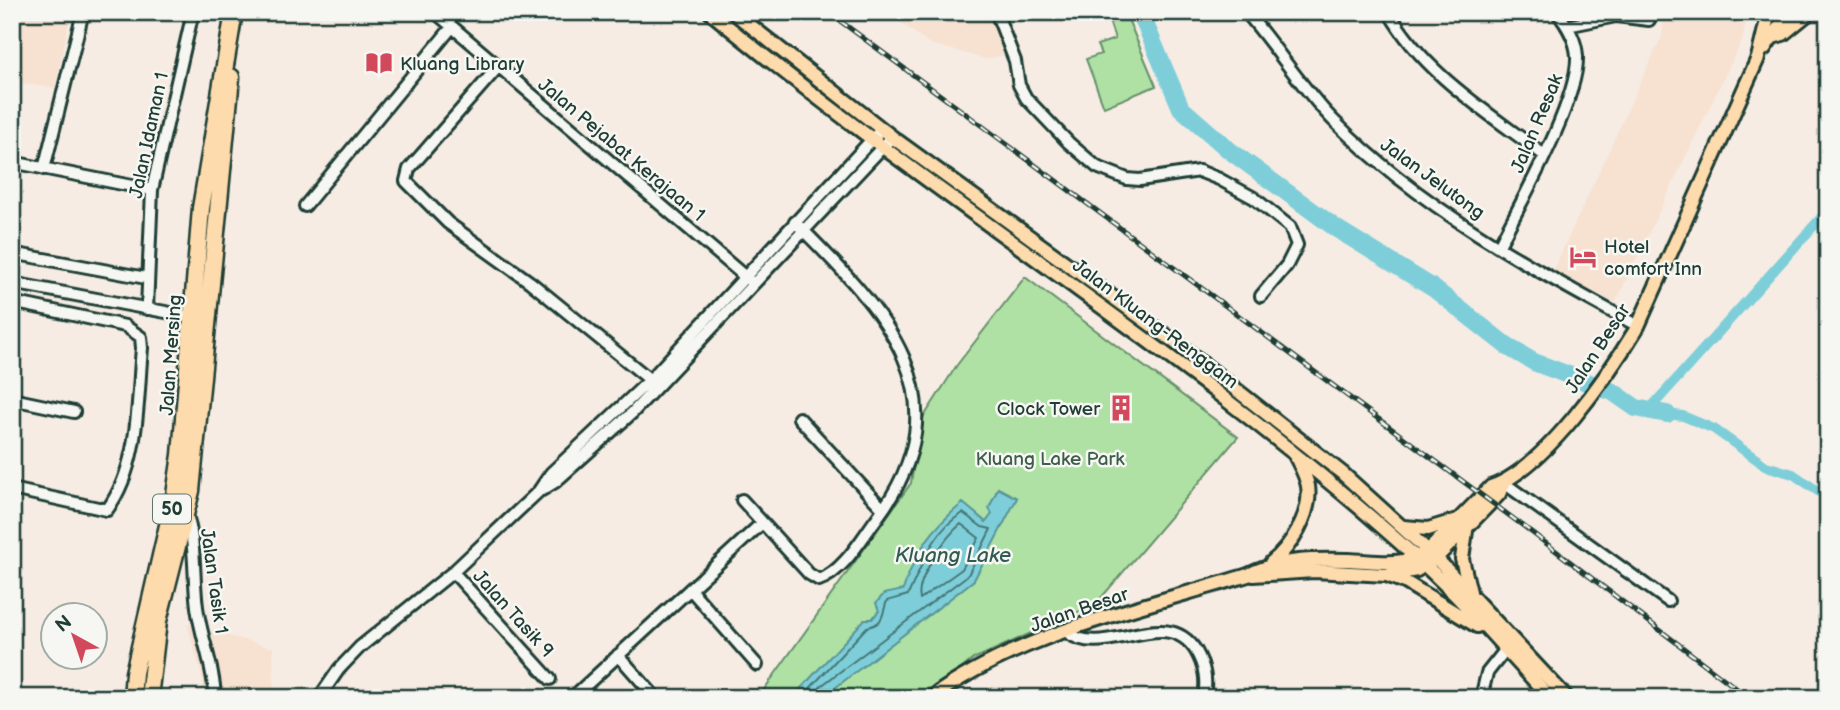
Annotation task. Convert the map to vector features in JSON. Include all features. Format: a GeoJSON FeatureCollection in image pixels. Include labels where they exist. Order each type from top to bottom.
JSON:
{"type":"FeatureCollection","features":[{"type":"Feature","properties":{"kind":"highway","name":"Jalan Mersing"},"geometry":{"type":"LineString","coordinates":[[127,696],[175,495],[186,420],[205,175],[235,15]]}},
{"type":"Feature","properties":{"kind":"highway"},"geometry":{"type":"LineString","coordinates":[[149,698],[158,621],[191,491],[235,44],[235,15]]}},
{"type":"Feature","properties":{"kind":"main road","name":"Jalan Kluang-Renggam"},"geometry":{"type":"LineString","coordinates":[[710,12],[877,134]]}},
{"type":"Feature","properties":{"kind":"main road","name":"Jalan Kluang-Renggam"},"geometry":{"type":"LineString","coordinates":[[733,12],[888,143],[1162,349],[1427,558],[1470,594],[1567,698]]}},
{"type":"Feature","properties":{"kind":"main road"},"geometry":{"type":"LineString","coordinates":[[1759,12],[1760,29],[1768,35],[1783,34],[1811,12]]}},
{"type":"Feature","properties":{"kind":"main road","name":"Jalan Besar"},"geometry":{"type":"LineString","coordinates":[[1768,35],[1769,12]]}},
{"type":"Feature","properties":{"kind":"main road","name":"Jalan Besar"},"geometry":{"type":"LineString","coordinates":[[1248,575],[1314,571],[1386,575],[1427,558],[1465,523],[1491,488],[1504,483],[1544,449],[1588,401],[1638,326],[1768,35],[1789,12]]}},
{"type":"Feature","properties":{"kind":"main road","name":"Jalan Kluang-Renggam"},"geometry":{"type":"LineString","coordinates":[[888,143],[1186,351],[1315,451],[1404,527],[1489,633],[1549,698]]}},
{"type":"Feature","properties":{"kind":"main road"},"geometry":{"type":"LineString","coordinates":[[1271,564],[1287,547],[1308,499],[1308,487],[1293,451]]}},
{"type":"Feature","properties":{"kind":"main road"},"geometry":{"type":"LineString","coordinates":[[1404,527],[1428,529],[1465,523],[1462,559],[1470,594]]}},
{"type":"Feature","properties":{"kind":"main road","name":"Jalan Besar"},"geometry":{"type":"LineString","coordinates":[[931,698],[993,661],[1067,632],[1248,575],[1271,564],[1335,559],[1392,564],[1427,558]]}},
{"type":"Feature","properties":{"kind":"main road"},"geometry":{"type":"LineString","coordinates":[[1386,575],[1405,582],[1489,633]]}},
{"type":"Feature","properties":{"kind":"street"},"geometry":{"type":"LineString","coordinates":[[44,169],[83,12]]}},
{"type":"Feature","properties":{"kind":"street","name":"Jalan Idaman 1"},"geometry":{"type":"LineString","coordinates":[[147,309],[146,278],[152,190],[193,12]]}},
{"type":"Feature","properties":{"kind":"street","name":"Jalan Pejabat Kerajaan 1"},"geometry":{"type":"LineString","coordinates":[[435,12],[750,281]]}},
{"type":"Feature","properties":{"kind":"street"},"geometry":{"type":"LineString","coordinates":[[996,12],[1015,61],[1019,85],[1026,98],[1069,144],[1097,167],[1116,176],[1140,180],[1199,171],[1254,198],[1290,227],[1297,246],[1287,265],[1261,296]]}},
{"type":"Feature","properties":{"kind":"street","name":"Jalan Jelutong"},"geometry":{"type":"LineString","coordinates":[[1246,12],[1316,101],[1353,139],[1445,213],[1638,326]]}},
{"type":"Feature","properties":{"kind":"street"},"geometry":{"type":"LineString","coordinates":[[1389,12],[1407,40],[1433,69],[1544,155]]}},
{"type":"Feature","properties":{"kind":"street","name":"Jalan Resak"},"geometry":{"type":"LineString","coordinates":[[1499,246],[1544,155],[1576,71],[1575,43],[1557,12]]}},
{"type":"Feature","properties":{"kind":"street"},"geometry":{"type":"LineString","coordinates":[[1567,26],[1608,16],[1649,20]]}},
{"type":"Feature","properties":{"kind":"street"},"geometry":{"type":"LineString","coordinates":[[305,206],[452,27]]}},
{"type":"Feature","properties":{"kind":"street"},"geometry":{"type":"LineString","coordinates":[[498,66],[410,169],[406,181],[448,223],[530,282],[654,383]]}},
{"type":"Feature","properties":{"kind":"street"},"geometry":{"type":"LineString","coordinates":[[750,281],[796,222],[877,134]]}},
{"type":"Feature","properties":{"kind":"street"},"geometry":{"type":"LineString","coordinates":[[319,698],[338,668],[360,647],[453,572],[538,492],[551,473],[654,383],[750,281],[805,232],[888,143]]}},
{"type":"Feature","properties":{"kind":"street"},"geometry":{"type":"LineString","coordinates":[[12,162],[152,190]]}},
{"type":"Feature","properties":{"kind":"street"},"geometry":{"type":"LineString","coordinates":[[742,500],[809,574],[819,580],[829,577],[883,509],[908,464],[914,435],[912,374],[894,333],[880,313],[796,222]]}},
{"type":"Feature","properties":{"kind":"street"},"geometry":{"type":"LineString","coordinates":[[12,253],[146,278]]}},
{"type":"Feature","properties":{"kind":"street"},"geometry":{"type":"LineString","coordinates":[[147,309],[181,307],[187,302],[197,281]]}},
{"type":"Feature","properties":{"kind":"street"},"geometry":{"type":"LineString","coordinates":[[12,283],[192,317]]}},
{"type":"Feature","properties":{"kind":"street"},"geometry":{"type":"LineString","coordinates":[[12,302],[135,331],[141,337],[142,348],[132,452],[119,494],[107,510],[12,489]]}},
{"type":"Feature","properties":{"kind":"street"},"geometry":{"type":"LineString","coordinates":[[12,399],[74,412]]}},
{"type":"Feature","properties":{"kind":"street"},"geometry":{"type":"LineString","coordinates":[[799,418],[883,509]]}},
{"type":"Feature","properties":{"kind":"street"},"geometry":{"type":"LineString","coordinates":[[1504,483],[1668,601]]}},
{"type":"Feature","properties":{"kind":"street","name":"Jalan Tasik 1"},"geometry":{"type":"LineString","coordinates":[[186,512],[193,540],[197,604],[215,698]]}},
{"type":"Feature","properties":{"kind":"street"},"geometry":{"type":"LineString","coordinates":[[572,698],[762,523]]}},
{"type":"Feature","properties":{"kind":"street","name":"Jalan Tasik 9"},"geometry":{"type":"LineString","coordinates":[[453,572],[550,678]]}},
{"type":"Feature","properties":{"kind":"street"},"geometry":{"type":"LineString","coordinates":[[690,589],[757,665]]}},
{"type":"Feature","properties":{"kind":"street"},"geometry":{"type":"LineString","coordinates":[[1067,632],[1076,639],[1089,643],[1153,631],[1171,632],[1184,638],[1193,646],[1205,672],[1204,698]]}},
{"type":"Feature","properties":{"kind":"street"},"geometry":{"type":"LineString","coordinates":[[1480,698],[1487,673],[1514,639]]}},
{"type":"Feature","properties":{"kind":"street"},"geometry":{"type":"LineString","coordinates":[[618,655],[656,698]]}},
{"type":"Feature","properties":{"kind":"shaded area"},"geometry":{"type":"Polygon","coordinates":[[[12,12],[71,12],[55,88],[12,82],[12,12]]]}},
{"type":"Feature","properties":{"kind":"shaded area"},"geometry":{"type":"Polygon","coordinates":[[[886,12],[989,12],[1005,55],[986,59],[930,44],[886,12]]]}},
{"type":"Feature","properties":{"kind":"shaded area"},"geometry":{"type":"Polygon","coordinates":[[[1664,12],[1747,12],[1743,38],[1615,303],[1553,271],[1662,36],[1664,12]]]}},
{"type":"Feature","properties":{"kind":"shaded area"},"geometry":{"type":"Polygon","coordinates":[[[187,624],[273,648],[274,698],[204,698],[203,679],[187,624]]]}},
{"type":"Feature","properties":{"kind":"green space"},"geometry":{"type":"Polygon","coordinates":[[[1106,12],[1125,12],[1156,86],[1104,107],[1086,59],[1101,54],[1097,45],[1115,39],[1106,12]]]}},
{"type":"Feature","properties":{"kind":"green space","name":"Kluang Lake Park"},"geometry":{"type":"Polygon","coordinates":[[[1025,277],[1238,437],[1096,604],[973,659],[926,698],[758,698],[911,483],[921,421],[957,365],[1025,277]]]}},
{"type":"Feature","properties":{"kind":"water","name":"Kluang Lake"},"geometry":{"type":"Polygon","coordinates":[[[998,488],[1017,498],[974,580],[822,698],[792,698],[865,619],[872,619],[879,611],[876,603],[884,594],[903,590],[919,552],[942,522],[963,503],[986,522],[992,514],[989,508],[998,488]]]}},
{"type":"Feature","properties":{"kind":"waterway"},"geometry":{"type":"LineString","coordinates":[[1140,12],[1181,108],[1229,150],[1337,229],[1433,288],[1508,347],[1534,362],[1613,392],[1636,408],[1667,414]]}},
{"type":"Feature","properties":{"kind":"waterway"},"geometry":{"type":"LineString","coordinates":[[1647,412],[1828,210]]}},
{"type":"Feature","properties":{"kind":"waterway"},"geometry":{"type":"LineString","coordinates":[[1667,414],[1683,416],[1714,429],[1766,466],[1793,474],[1828,498]]}},
{"type":"Feature","properties":{"kind":"railway"},"geometry":{"type":"LineString","coordinates":[[828,12],[1522,525],[1749,698]]}},
{"type":"Feature","properties":{"kind":"place","name":"Kluang Library"},"geometry":{"type":"Point","coordinates":[379,63]}},
{"type":"Feature","properties":{"kind":"place","name":"Hotel comfort Inn"},"geometry":{"type":"Point","coordinates":[1583,257]}},
{"type":"Feature","properties":{"kind":"place","name":"Clock Tower"},"geometry":{"type":"Point","coordinates":[1121,408]}}]}
